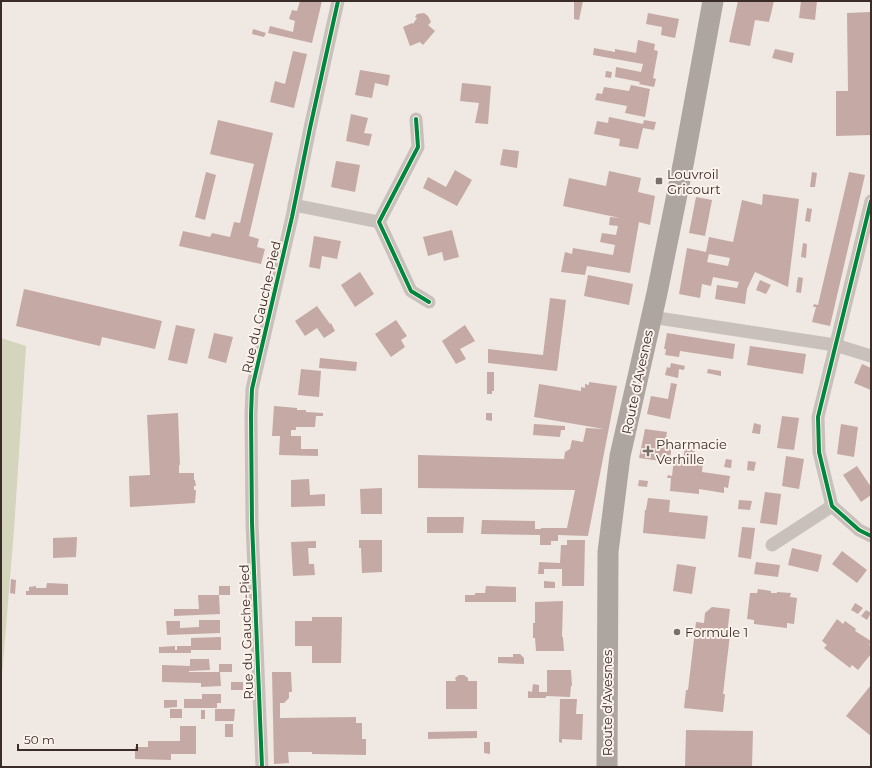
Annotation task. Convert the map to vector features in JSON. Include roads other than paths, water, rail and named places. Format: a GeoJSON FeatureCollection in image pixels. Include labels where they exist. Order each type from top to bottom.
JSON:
{"type":"FeatureCollection","features":[{"type":"Feature","properties":{"kind":"main road","name":"Route d'Avesnes"},"geometry":{"type":"LineString","coordinates":[[607,767],[608,552],[620,456],[684,160],[713,1]]}},
{"type":"Feature","properties":{"kind":"street","name":"Rue du Gauche-Pied"},"geometry":{"type":"LineString","coordinates":[[262,767],[252,533],[252,389],[338,1]]}},
{"type":"Feature","properties":{"kind":"street"},"geometry":{"type":"LineString","coordinates":[[380,222],[418,147],[416,119]]}},
{"type":"Feature","properties":{"kind":"street"},"geometry":{"type":"LineString","coordinates":[[871,201],[818,417],[819,452],[832,506],[859,530],[871,536]]}},
{"type":"Feature","properties":{"kind":"street"},"geometry":{"type":"LineString","coordinates":[[294,205],[380,222]]}},
{"type":"Feature","properties":{"kind":"street"},"geometry":{"type":"LineString","coordinates":[[380,222],[411,291],[429,302]]}},
{"type":"Feature","properties":{"kind":"street"},"geometry":{"type":"LineString","coordinates":[[651,317],[835,345],[871,356]]}},
{"type":"Feature","properties":{"kind":"street"},"geometry":{"type":"LineString","coordinates":[[772,544],[832,506]]}},
{"type":"Feature","properties":{"kind":"place","name":"Louvroil Gricourt"},"geometry":{"type":"Point","coordinates":[659,181]}},
{"type":"Feature","properties":{"kind":"place","name":"Pharmacie Verhille"},"geometry":{"type":"Point","coordinates":[648,451]}},
{"type":"Feature","properties":{"kind":"place","name":"Formule 1"},"geometry":{"type":"Point","coordinates":[677,632]}}]}
